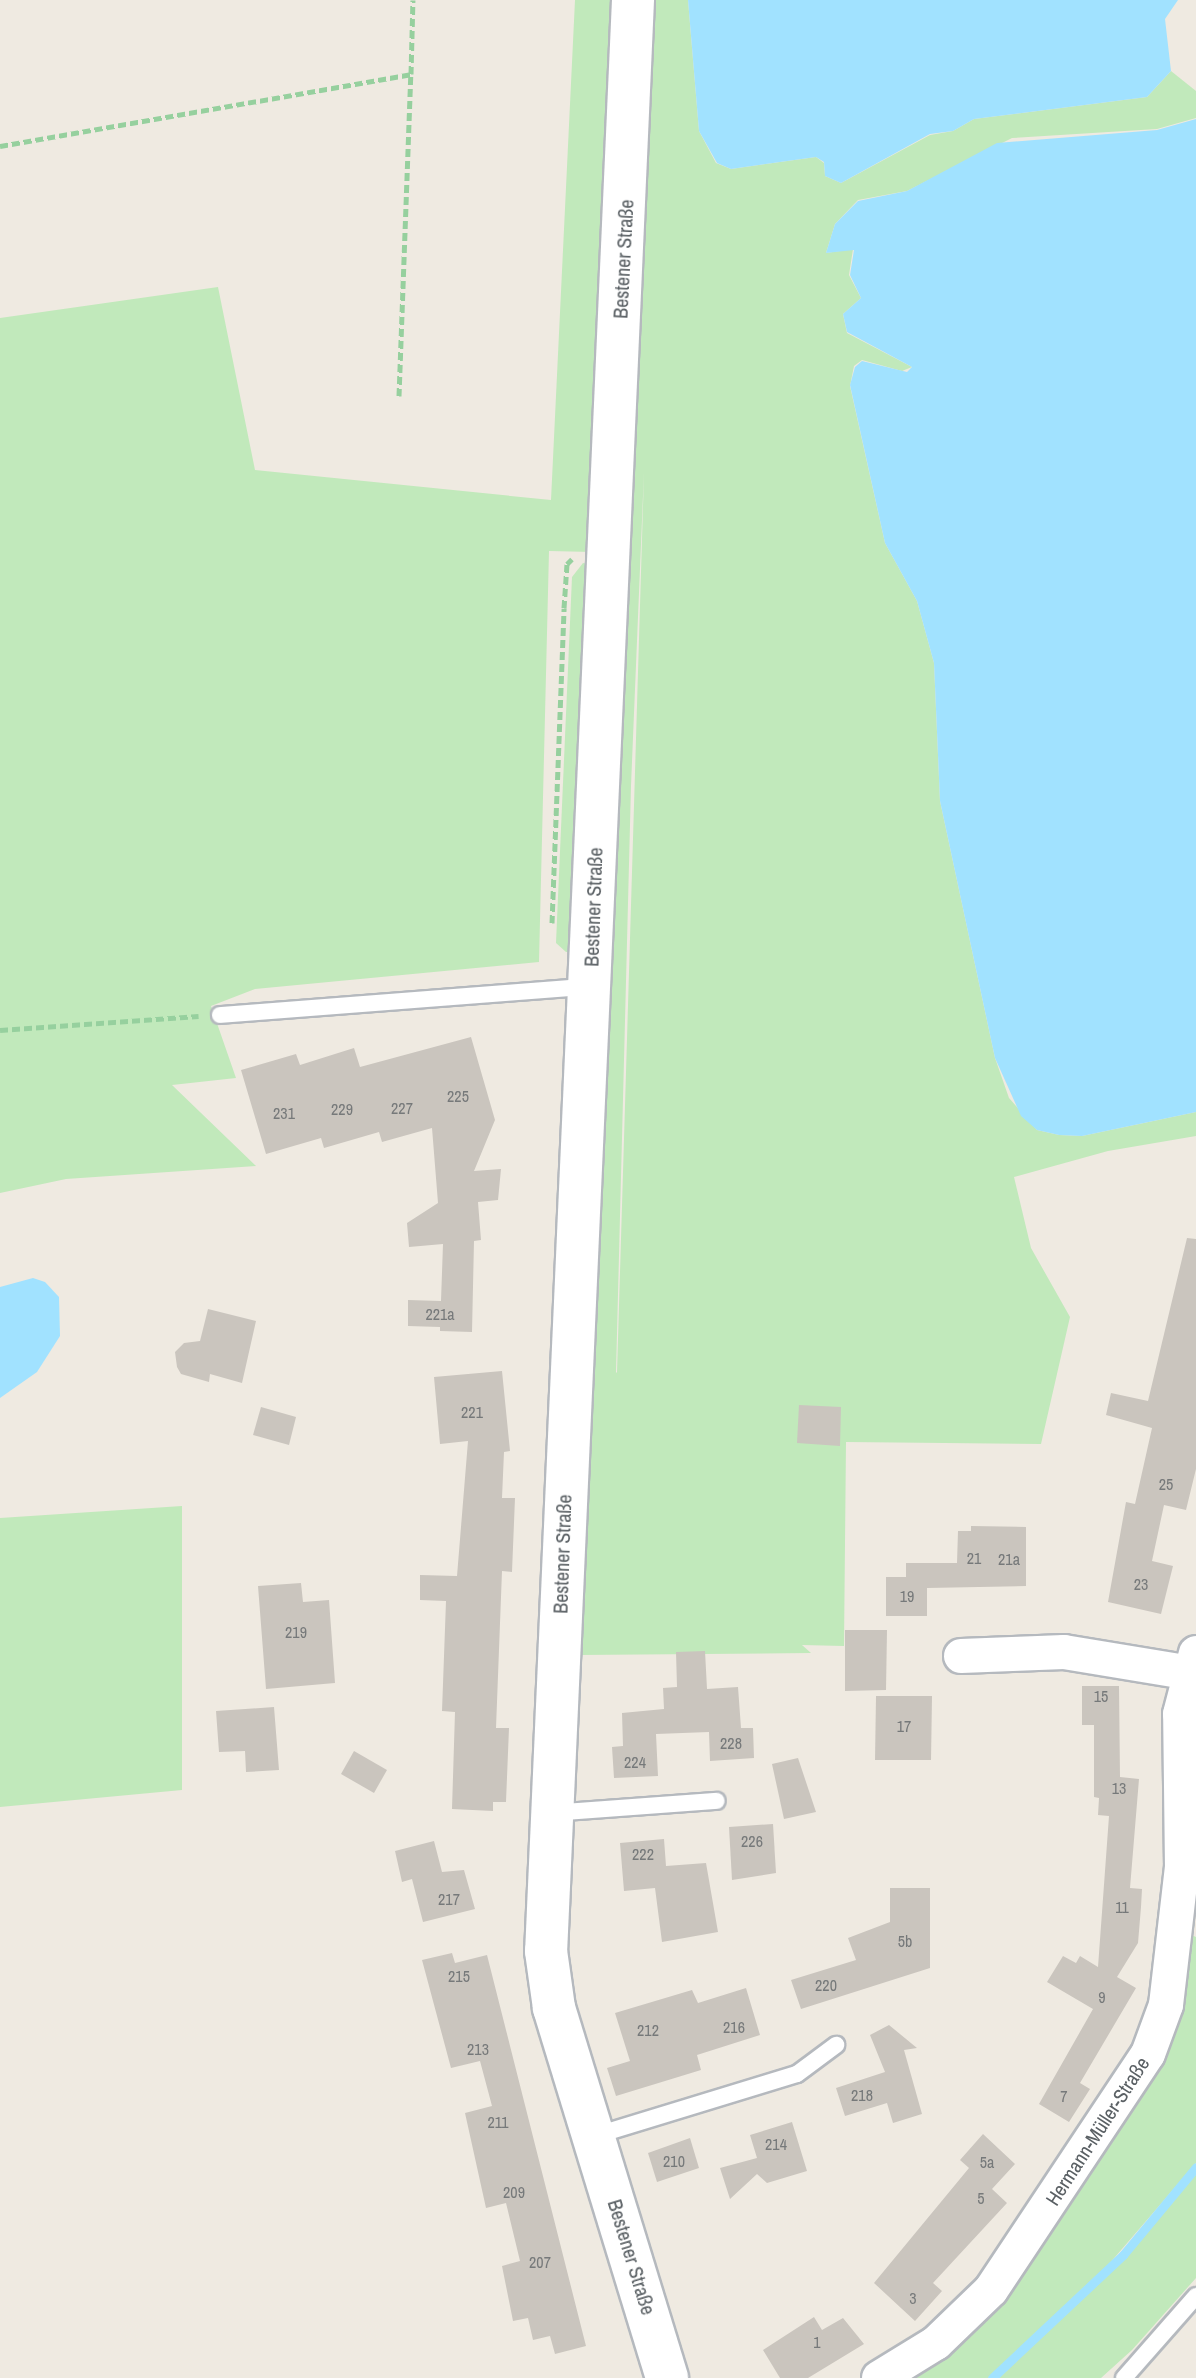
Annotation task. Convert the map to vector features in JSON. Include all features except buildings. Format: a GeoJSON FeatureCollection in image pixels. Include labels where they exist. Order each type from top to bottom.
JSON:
{"type":"FeatureCollection","features":[{"type":"Feature","properties":{"kind":"street","name":"Bestener Straße"},"geometry":{"type":"LineString","coordinates":[[633,0],[550,1813],[548,1977],[667,2378]]}},
{"type":"Feature","properties":{"kind":"street","name":"Hermann-Müller-Straße"},"geometry":{"type":"LineString","coordinates":[[879,2378],[936,2343],[991,2290],[1148,2054],[1166,2005],[1182,1867],[1180,1714],[1193,1663],[1064,1652],[961,1656]]}},
{"type":"Feature","properties":{"kind":"lane"},"geometry":{"type":"LineString","coordinates":[[220,1015],[590,987]]}},
{"type":"Feature","properties":{"kind":"lane"},"geometry":{"type":"LineString","coordinates":[[550,1813],[717,1801]]}},
{"type":"Feature","properties":{"kind":"lane"},"geometry":{"type":"LineString","coordinates":[[594,2136],[797,2074],[836,2045]]}},
{"type":"Feature","properties":{"kind":"lane"},"geometry":{"type":"LineString","coordinates":[[1124,2378],[1196,2296]]}},
{"type":"Feature","properties":{"kind":"path"},"geometry":{"type":"LineString","coordinates":[[399,396],[413,0]]}},
{"type":"Feature","properties":{"kind":"path"},"geometry":{"type":"LineString","coordinates":[[0,146],[411,74]]}},
{"type":"Feature","properties":{"kind":"path"},"geometry":{"type":"LineString","coordinates":[[0,1030],[220,1015]]}},
{"type":"Feature","properties":{"kind":"green space"},"geometry":{"type":"Polygon","coordinates":[[[575,0],[614,0],[592,552],[549,551],[539,962],[255,989],[211,1006],[236,1078],[172,1085],[256,1166],[66,1179],[0,1193],[0,318],[218,287],[255,470],[551,500],[575,0]]]}},
{"type":"Feature","properties":{"kind":"green space"},"geometry":{"type":"Polygon","coordinates":[[[639,0],[688,0],[699,131],[716,163],[731,169],[816,157],[824,163],[825,176],[841,183],[930,135],[953,131],[974,119],[1147,97],[1171,71],[1196,91],[1196,118],[1157,129],[1012,138],[907,191],[858,200],[835,224],[826,253],[853,249],[849,275],[861,298],[843,314],[847,333],[912,367],[902,371],[862,360],[854,366],[850,386],[885,543],[917,601],[934,663],[940,801],[995,1058],[1009,1098],[1037,1130],[1059,1135],[1082,1136],[1196,1112],[1196,1136],[1108,1151],[1014,1177],[1031,1248],[1070,1317],[1041,1444],[846,1442],[844,1646],[802,1645],[811,1653],[579,1655],[639,0]],[[644,472],[631,786],[617,1372],[644,472]]]}},
{"type":"Feature","properties":{"kind":"green space"},"geometry":{"type":"Polygon","coordinates":[[[583,563],[588,564],[575,952],[566,952],[556,943],[572,577],[583,563]]]}},
{"type":"Feature","properties":{"kind":"green space"},"geometry":{"type":"Polygon","coordinates":[[[182,1506],[182,1790],[0,1807],[0,1518],[182,1506]]]}},
{"type":"Feature","properties":{"kind":"green space"},"geometry":{"type":"Polygon","coordinates":[[[1189,1934],[1196,1937],[1196,2163],[1097,2278],[988,2378],[907,2378],[1050,2231],[1189,1934]]]}},
{"type":"Feature","properties":{"kind":"green space"},"geometry":{"type":"Polygon","coordinates":[[[1196,2171],[1196,2278],[1132,2350],[1101,2378],[995,2378],[1108,2274],[1196,2171]]]}},
{"type":"Feature","properties":{"kind":"water"},"geometry":{"type":"Polygon","coordinates":[[[688,0],[1178,0],[1165,19],[1171,71],[1147,97],[974,119],[953,131],[930,134],[841,183],[825,176],[824,162],[816,157],[731,169],[717,163],[699,131],[688,0]]]}},
{"type":"Feature","properties":{"kind":"water"},"geometry":{"type":"Polygon","coordinates":[[[1196,119],[1196,1112],[1082,1136],[1059,1135],[1037,1130],[1021,1116],[995,1058],[940,801],[934,663],[917,601],[885,543],[850,385],[855,367],[862,361],[907,372],[912,367],[847,332],[843,314],[861,298],[850,275],[854,250],[826,253],[835,224],[858,201],[907,191],[997,143],[1157,130],[1196,119]]]}},
{"type":"Feature","properties":{"kind":"water"},"geometry":{"type":"Polygon","coordinates":[[[33,1278],[45,1282],[59,1297],[60,1336],[37,1372],[0,1398],[0,1287],[33,1278]]]}},
{"type":"Feature","properties":{"kind":"waterway"},"geometry":{"type":"LineString","coordinates":[[992,2378],[1123,2255],[1196,2167]]}}]}
